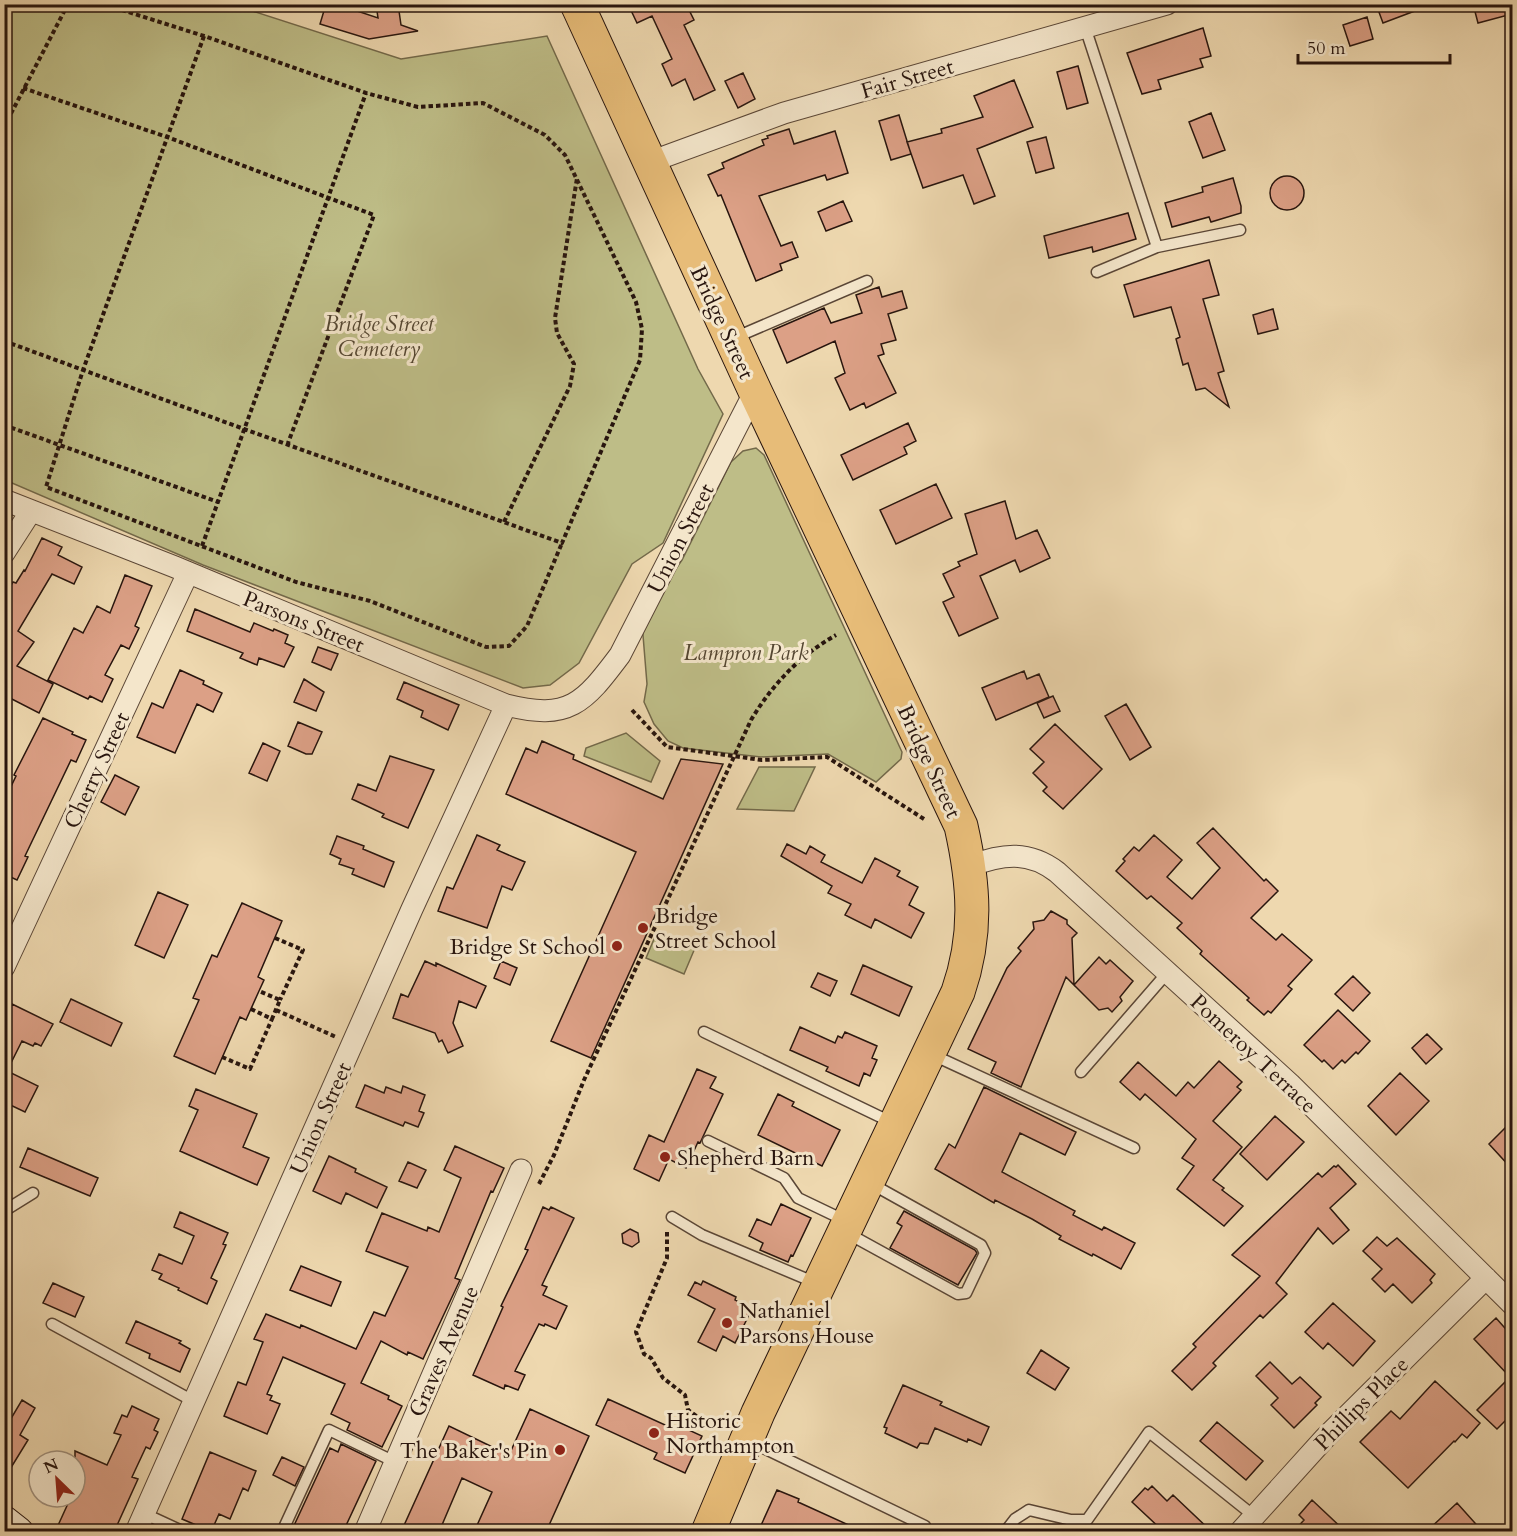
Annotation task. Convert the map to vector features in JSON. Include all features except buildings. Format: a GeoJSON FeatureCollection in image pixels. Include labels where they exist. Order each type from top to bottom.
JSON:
{"type":"FeatureCollection","features":[{"type":"Feature","properties":{"kind":"highway","name":"Bridge Street"},"geometry":{"type":"LineString","coordinates":[[578,4],[755,391],[961,826],[970,866],[973,915],[967,961],[958,992],[819,1284],[734,1433],[708,1532]]}},
{"type":"Feature","properties":{"kind":"street","name":"Fair Street"},"geometry":{"type":"LineString","coordinates":[[650,162],[784,113],[1167,4]]}},
{"type":"Feature","properties":{"kind":"street","name":"Union Street"},"geometry":{"type":"LineString","coordinates":[[601,681],[620,655],[755,391]]}},
{"type":"Feature","properties":{"kind":"street","name":"Parsons Street"},"geometry":{"type":"LineString","coordinates":[[4,500],[188,573],[507,705],[530,711],[552,712],[581,700],[601,681]]}},
{"type":"Feature","properties":{"kind":"street"},"geometry":{"type":"LineString","coordinates":[[4,553],[31,511]]}},
{"type":"Feature","properties":{"kind":"street","name":"Cherry Street"},"geometry":{"type":"LineString","coordinates":[[4,967],[188,573]]}},
{"type":"Feature","properties":{"kind":"street","name":"Union Street"},"geometry":{"type":"LineString","coordinates":[[140,1523],[412,909],[507,705]]}},
{"type":"Feature","properties":{"kind":"street","name":"Pomeroy Terrace"},"geometry":{"type":"LineString","coordinates":[[970,866],[996,857],[1011,855],[1033,859],[1049,866],[1290,1084],[1512,1304]]}},
{"type":"Feature","properties":{"kind":"street","name":"Graves Avenue"},"geometry":{"type":"LineString","coordinates":[[364,1532],[521,1170]]}},
{"type":"Feature","properties":{"kind":"street","name":"Phillips Place"},"geometry":{"type":"LineString","coordinates":[[1247,1524],[1324,1439],[1486,1278]]}},
{"type":"Feature","properties":{"kind":"street"},"geometry":{"type":"LineString","coordinates":[[4,1521],[18,1532]]}},
{"type":"Feature","properties":{"kind":"lane"},"geometry":{"type":"LineString","coordinates":[[1085,27],[1157,247]]}},
{"type":"Feature","properties":{"kind":"lane"},"geometry":{"type":"LineString","coordinates":[[1097,272],[1157,247],[1240,230]]}},
{"type":"Feature","properties":{"kind":"lane"},"geometry":{"type":"LineString","coordinates":[[731,339],[867,281]]}},
{"type":"Feature","properties":{"kind":"lane"},"geometry":{"type":"LineString","coordinates":[[1081,1072],[1167,973]]}},
{"type":"Feature","properties":{"kind":"lane"},"geometry":{"type":"LineString","coordinates":[[704,1032],[896,1125]]}},
{"type":"Feature","properties":{"kind":"lane"},"geometry":{"type":"LineString","coordinates":[[930,1053],[1134,1148]]}},
{"type":"Feature","properties":{"kind":"lane"},"geometry":{"type":"LineString","coordinates":[[708,1141],[784,1178],[798,1198],[958,1294],[966,1293],[985,1253],[981,1245],[868,1182]]}},
{"type":"Feature","properties":{"kind":"lane"},"geometry":{"type":"LineString","coordinates":[[4,1210],[33,1193]]}},
{"type":"Feature","properties":{"kind":"lane"},"geometry":{"type":"LineString","coordinates":[[672,1217],[702,1234],[819,1284]]}},
{"type":"Feature","properties":{"kind":"lane"},"geometry":{"type":"LineString","coordinates":[[52,1324],[195,1402]]}},
{"type":"Feature","properties":{"kind":"lane"},"geometry":{"type":"LineString","coordinates":[[282,1532],[329,1430],[395,1462]]}},
{"type":"Feature","properties":{"kind":"lane"},"geometry":{"type":"LineString","coordinates":[[1005,1532],[1015,1519],[1029,1510],[1071,1520],[1087,1520],[1149,1432],[1247,1524]]}},
{"type":"Feature","properties":{"kind":"lane"},"geometry":{"type":"LineString","coordinates":[[734,1433],[925,1526],[922,1532]]}},
{"type":"Feature","properties":{"kind":"lane"},"geometry":{"type":"LineString","coordinates":[[140,1523],[183,1532]]}},
{"type":"Feature","properties":{"kind":"path"},"geometry":{"type":"LineString","coordinates":[[4,127],[68,4]]}},
{"type":"Feature","properties":{"kind":"path"},"geometry":{"type":"LineString","coordinates":[[103,4],[204,36],[366,93],[418,107],[483,103],[545,135],[565,155],[636,302],[642,329],[640,360],[527,626],[509,646],[486,646],[370,601],[296,582],[46,488],[83,370],[204,36]]}},
{"type":"Feature","properties":{"kind":"path"},"geometry":{"type":"LineString","coordinates":[[23,88],[167,137],[374,215],[288,443]]}},
{"type":"Feature","properties":{"kind":"path"},"geometry":{"type":"LineString","coordinates":[[202,546],[366,93]]}},
{"type":"Feature","properties":{"kind":"path"},"geometry":{"type":"LineString","coordinates":[[504,522],[570,386],[573,364],[557,333],[555,318],[577,177]]}},
{"type":"Feature","properties":{"kind":"path"},"geometry":{"type":"LineString","coordinates":[[4,341],[562,543]]}},
{"type":"Feature","properties":{"kind":"path"},"geometry":{"type":"LineString","coordinates":[[4,425],[218,502]]}},
{"type":"Feature","properties":{"kind":"path"},"geometry":{"type":"LineString","coordinates":[[538,1188],[584,1080],[750,720],[767,694],[809,652],[836,636]]}},
{"type":"Feature","properties":{"kind":"path"},"geometry":{"type":"LineString","coordinates":[[632,710],[667,747],[762,760],[827,757],[924,819]]}},
{"type":"Feature","properties":{"kind":"path"},"geometry":{"type":"LineString","coordinates":[[222,1057],[250,1069],[303,950],[275,938]]}},
{"type":"Feature","properties":{"kind":"path"},"geometry":{"type":"LineString","coordinates":[[259,991],[280,1000]]}},
{"type":"Feature","properties":{"kind":"path"},"geometry":{"type":"LineString","coordinates":[[250,1009],[272,1019]]}},
{"type":"Feature","properties":{"kind":"path"},"geometry":{"type":"LineString","coordinates":[[276,1010],[339,1038]]}},
{"type":"Feature","properties":{"kind":"path"},"geometry":{"type":"LineString","coordinates":[[672,1217],[667,1231],[667,1258],[636,1332],[644,1354],[651,1358],[663,1378],[685,1395],[688,1410],[702,1420],[734,1433]]}},
{"type":"Feature","properties":{"kind":"green space","name":"Bridge Street Cemetery"},"geometry":{"type":"Polygon","coordinates":[[[5,4],[234,5],[401,59],[547,36],[698,369],[723,414],[663,543],[632,564],[579,663],[550,685],[523,688],[203,565],[5,480],[5,4]]]}},
{"type":"Feature","properties":{"kind":"green space","name":"Lampron Park"},"geometry":{"type":"Polygon","coordinates":[[[756,448],[764,455],[902,752],[901,759],[876,782],[828,754],[761,757],[683,748],[668,741],[654,724],[644,702],[647,684],[642,623],[682,560],[731,462],[743,451],[756,448]]]}},
{"type":"Feature","properties":{"kind":"green space"},"geometry":{"type":"Polygon","coordinates":[[[626,733],[660,761],[651,782],[584,756],[586,748],[626,733]]]}},
{"type":"Feature","properties":{"kind":"green space"},"geometry":{"type":"Polygon","coordinates":[[[759,767],[815,767],[794,811],[737,809],[759,767]]]}},
{"type":"Feature","properties":{"kind":"green space"},"geometry":{"type":"Polygon","coordinates":[[[657,932],[695,948],[684,974],[646,958],[657,932]]]}},
{"type":"Feature","properties":{"kind":"place","name":"Bridge Street School"},"geometry":{"type":"Point","coordinates":[643,928]}},
{"type":"Feature","properties":{"kind":"place","name":"Bridge St School"},"geometry":{"type":"Point","coordinates":[617,946]}},
{"type":"Feature","properties":{"kind":"place","name":"Shepherd Barn"},"geometry":{"type":"Point","coordinates":[665,1157]}},
{"type":"Feature","properties":{"kind":"place","name":"Nathaniel Parsons House"},"geometry":{"type":"Point","coordinates":[727,1323]}},
{"type":"Feature","properties":{"kind":"place","name":"Historic Northampton"},"geometry":{"type":"Point","coordinates":[654,1433]}},
{"type":"Feature","properties":{"kind":"place","name":"The Baker's Pin"},"geometry":{"type":"Point","coordinates":[560,1450]}}]}
